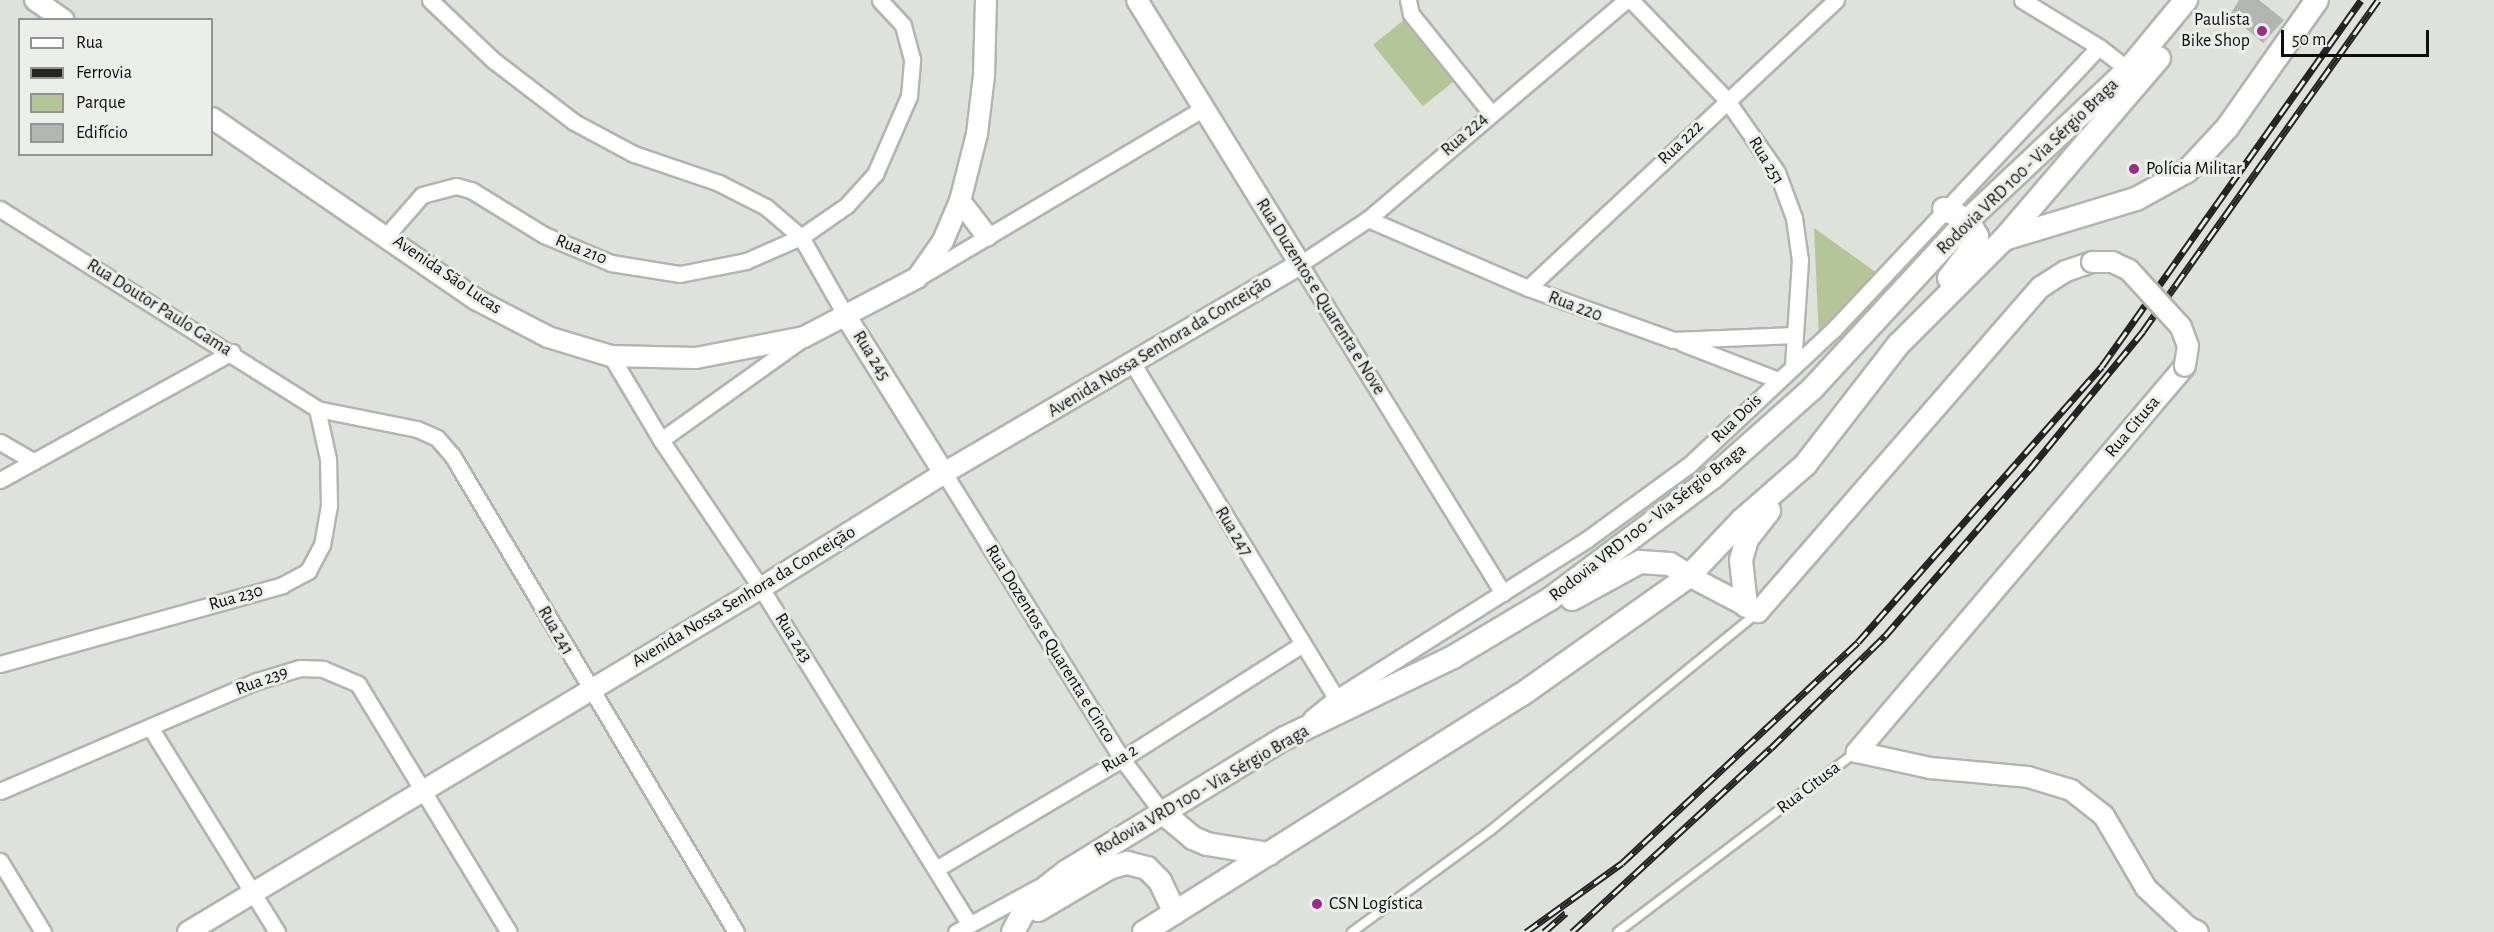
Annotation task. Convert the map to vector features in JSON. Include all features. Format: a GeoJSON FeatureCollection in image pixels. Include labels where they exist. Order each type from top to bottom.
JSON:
{"type":"FeatureCollection","features":[{"type":"Feature","properties":{"kind":"main road","name":"Rodovia VRD 100 - Via Sérgio Braga"},"geometry":{"type":"LineString","coordinates":[[1012,932],[1030,900],[1066,872],[1161,810],[1285,738],[1397,687],[1551,599],[1712,478],[1812,389],[1968,220],[2128,70],[2186,0]]}},
{"type":"Feature","properties":{"kind":"main road","name":"Rodovia VRD 100 - Via Sérgio Braga"},"geometry":{"type":"LineString","coordinates":[[1144,932],[1521,695],[1689,576],[1742,520],[1805,465],[1899,344],[2004,239],[2180,33],[2201,0]]}},
{"type":"Feature","properties":{"kind":"main road"},"geometry":{"type":"LineString","coordinates":[[2004,239],[2136,199],[2187,171],[2227,128],[2317,0]]}},
{"type":"Feature","properties":{"kind":"main road"},"geometry":{"type":"LineString","coordinates":[[1899,344],[1976,243],[1974,228],[1968,220],[1944,209]]}},
{"type":"Feature","properties":{"kind":"main road"},"geometry":{"type":"LineString","coordinates":[[1752,609],[1741,560],[1746,539],[1805,465]]}},
{"type":"Feature","properties":{"kind":"main road"},"geometry":{"type":"LineString","coordinates":[[1397,687],[1513,632],[1640,562],[1670,564],[1689,576]]}},
{"type":"Feature","properties":{"kind":"main road"},"geometry":{"type":"LineString","coordinates":[[1161,810],[1193,838],[1207,844],[1269,854]]}},
{"type":"Feature","properties":{"kind":"main road"},"geometry":{"type":"LineString","coordinates":[[1012,932],[1052,901],[1108,868],[1127,864],[1147,868],[1160,881],[1175,913]]}},
{"type":"Feature","properties":{"kind":"street"},"geometry":{"type":"LineString","coordinates":[[35,0],[61,18]]}},
{"type":"Feature","properties":{"kind":"street","name":"Rua 245"},"geometry":{"type":"LineString","coordinates":[[430,0],[530,91],[604,138],[634,154],[719,183],[766,207],[801,237],[847,318],[944,473]]}},
{"type":"Feature","properties":{"kind":"street","name":"Rua 210"},"geometry":{"type":"LineString","coordinates":[[387,235],[422,195],[456,186],[471,190],[544,235],[611,263],[680,274],[746,261],[801,237],[847,206],[875,174],[909,96],[912,59],[903,25],[880,0]]}},
{"type":"Feature","properties":{"kind":"street"},"geometry":{"type":"LineString","coordinates":[[917,278],[942,241],[960,201],[976,134],[983,87],[986,0]]}},
{"type":"Feature","properties":{"kind":"street","name":"Rua Duzentos e Quarenta e Nove"},"geometry":{"type":"LineString","coordinates":[[1137,0],[1202,109],[1503,593]]}},
{"type":"Feature","properties":{"kind":"street"},"geometry":{"type":"LineString","coordinates":[[1408,0],[1411,14],[1491,113]]}},
{"type":"Feature","properties":{"kind":"street","name":"Rua 224"},"geometry":{"type":"LineString","coordinates":[[1300,264],[1368,219],[1626,0]]}},
{"type":"Feature","properties":{"kind":"street","name":"Rua 251"},"geometry":{"type":"LineString","coordinates":[[1630,0],[1726,99],[1777,172],[1794,218],[1800,260],[1793,365]]}},
{"type":"Feature","properties":{"kind":"street","name":"Rua 222"},"geometry":{"type":"LineString","coordinates":[[1528,288],[1726,99],[1836,0]]}},
{"type":"Feature","properties":{"kind":"street"},"geometry":{"type":"LineString","coordinates":[[2022,0],[2099,47],[2128,70]]}},
{"type":"Feature","properties":{"kind":"street","name":"Rua Dois"},"geometry":{"type":"LineString","coordinates":[[1285,738],[1336,698],[1586,540],[1689,465],[1793,365],[1833,330],[1944,209],[2099,47]]}},
{"type":"Feature","properties":{"kind":"street"},"geometry":{"type":"LineString","coordinates":[[917,278],[1202,109]]}},
{"type":"Feature","properties":{"kind":"street","name":"Avenida São Lucas"},"geometry":{"type":"LineString","coordinates":[[213,119],[387,235],[477,300],[548,337],[611,356],[696,357],[804,337],[847,318],[917,278]]}},
{"type":"Feature","properties":{"kind":"street"},"geometry":{"type":"LineString","coordinates":[[960,201],[987,236]]}},
{"type":"Feature","properties":{"kind":"street","name":"Rua Doutor Paulo Gama"},"geometry":{"type":"LineString","coordinates":[[0,209],[232,352],[317,409]]}},
{"type":"Feature","properties":{"kind":"street","name":"Rua 220"},"geometry":{"type":"LineString","coordinates":[[1368,219],[1528,288],[1673,340],[1795,335]]}},
{"type":"Feature","properties":{"kind":"street","name":"Rua Citusa"},"geometry":{"type":"LineString","coordinates":[[1752,609],[2041,287],[2066,271],[2092,262],[2112,262],[2129,270],[2181,327],[2188,346],[2185,366],[1857,752]]}},
{"type":"Feature","properties":{"kind":"street","name":"Avenida Nossa Senhora da Conceição"},"geometry":{"type":"LineString","coordinates":[[188,932],[252,891],[761,588],[944,473],[1300,264]]}},
{"type":"Feature","properties":{"kind":"street"},"geometry":{"type":"LineString","coordinates":[[661,440],[804,337]]}},
{"type":"Feature","properties":{"kind":"street"},"geometry":{"type":"LineString","coordinates":[[1673,340],[1778,380]]}},
{"type":"Feature","properties":{"kind":"street"},"geometry":{"type":"LineString","coordinates":[[0,480],[232,352]]}},
{"type":"Feature","properties":{"kind":"street","name":"Rua 243"},"geometry":{"type":"LineString","coordinates":[[611,356],[661,440],[761,588],[936,868],[962,928]]}},
{"type":"Feature","properties":{"kind":"street","name":"Rua 247"},"geometry":{"type":"LineString","coordinates":[[1133,364],[1301,645],[1336,698]]}},
{"type":"Feature","properties":{"kind":"street","name":"Rua 230"},"geometry":{"type":"LineString","coordinates":[[0,664],[282,585],[308,571],[322,545],[329,506],[328,459],[317,409]]}},
{"type":"Feature","properties":{"kind":"street","name":"Rua 241"},"geometry":{"type":"LineString","coordinates":[[317,409],[417,429],[437,438],[452,455],[589,691],[736,932]]}},
{"type":"Feature","properties":{"kind":"street"},"geometry":{"type":"LineString","coordinates":[[0,442],[34,462]]}},
{"type":"Feature","properties":{"kind":"street","name":"Rua Dozentos e Quarenta e Cinco"},"geometry":{"type":"LineString","coordinates":[[944,473],[1122,759],[1161,810]]}},
{"type":"Feature","properties":{"kind":"street"},"geometry":{"type":"LineString","coordinates":[[1689,576],[1752,609]]}},
{"type":"Feature","properties":{"kind":"street","name":"Rua 2"},"geometry":{"type":"LineString","coordinates":[[936,868],[1122,759],[1301,645]]}},
{"type":"Feature","properties":{"kind":"street","name":"Rua 239"},"geometry":{"type":"LineString","coordinates":[[0,790],[257,681],[300,668],[323,669],[358,684],[509,932]]}},
{"type":"Feature","properties":{"kind":"street"},"geometry":{"type":"LineString","coordinates":[[150,727],[277,932]]}},
{"type":"Feature","properties":{"kind":"street"},"geometry":{"type":"LineString","coordinates":[[1857,752],[1930,768],[2028,777],[2071,790],[2104,816],[2146,888],[2188,927],[2198,932]]}},
{"type":"Feature","properties":{"kind":"street"},"geometry":{"type":"LineString","coordinates":[[0,861],[43,932]]}},
{"type":"Feature","properties":{"kind":"street"},"geometry":{"type":"LineString","coordinates":[[962,928],[1066,872]]}},
{"type":"Feature","properties":{"kind":"lane"},"geometry":{"type":"LineString","coordinates":[[1352,932],[1490,831],[1752,609]]}},
{"type":"Feature","properties":{"kind":"lane","name":"Rua Citusa"},"geometry":{"type":"LineString","coordinates":[[1618,932],[1857,752]]}},
{"type":"Feature","properties":{"kind":"green space"},"geometry":{"type":"Polygon","coordinates":[[[1405,19],[1455,80],[1423,106],[1373,45],[1405,19]]]}},
{"type":"Feature","properties":{"kind":"green space"},"geometry":{"type":"Polygon","coordinates":[[[1814,228],[1877,273],[1819,340],[1814,228]]]}},
{"type":"Feature","properties":{"kind":"building","name":"Paulista Bike Shop"},"geometry":{"type":"Polygon","coordinates":[[[2239,0],[2259,0],[2284,20],[2263,43],[2230,15],[2239,0]]]}},
{"type":"Feature","properties":{"kind":"railway"},"geometry":{"type":"LineString","coordinates":[[1526,932],[1622,863],[1858,642],[2102,366],[2361,0]]}},
{"type":"Feature","properties":{"kind":"railway"},"geometry":{"type":"LineString","coordinates":[[1572,932],[1771,748],[1885,636],[2029,470],[2143,331],[2378,0]]}},
{"type":"Feature","properties":{"kind":"railway"},"geometry":{"type":"LineString","coordinates":[[1544,932],[1566,913]]}},
{"type":"Feature","properties":{"kind":"place","name":"Paulista Bike Shop"},"geometry":{"type":"Point","coordinates":[2262,31]}},
{"type":"Feature","properties":{"kind":"place","name":"Polícia Militar"},"geometry":{"type":"Point","coordinates":[2134,169]}},
{"type":"Feature","properties":{"kind":"place","name":"CSN Logística"},"geometry":{"type":"Point","coordinates":[1317,904]}}]}
